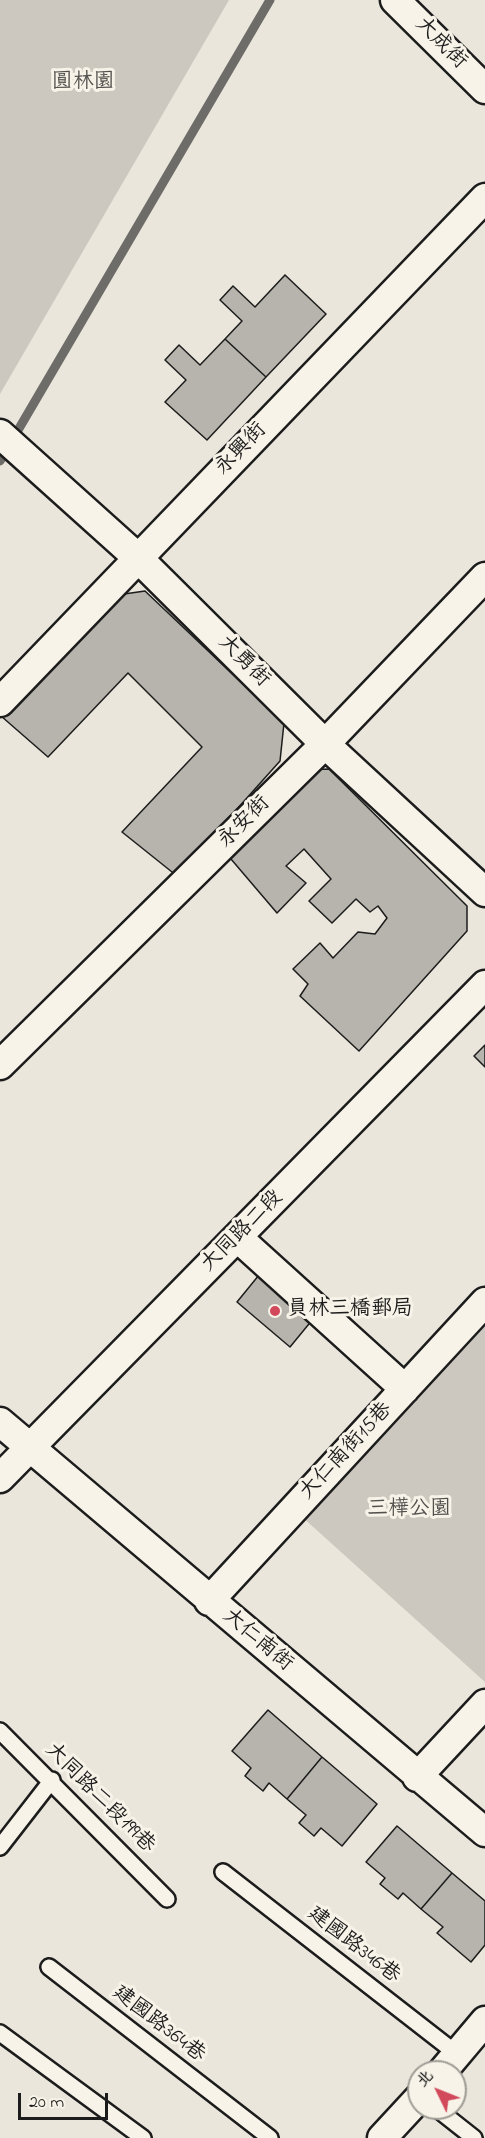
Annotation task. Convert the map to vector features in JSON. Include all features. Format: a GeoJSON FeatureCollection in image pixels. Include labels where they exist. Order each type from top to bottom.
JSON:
{"type":"FeatureCollection","features":[{"type":"Feature","properties":{"kind":"street","name":"大成街"},"geometry":{"type":"LineString","coordinates":[[395,0],[485,89]]}},
{"type":"Feature","properties":{"kind":"street","name":"永興街"},"geometry":{"type":"LineString","coordinates":[[0,702],[485,198]]}},
{"type":"Feature","properties":{"kind":"street","name":"大勇街"},"geometry":{"type":"LineString","coordinates":[[0,434],[25,454],[138,558],[325,744],[485,892]]}},
{"type":"Feature","properties":{"kind":"street","name":"永安街"},"geometry":{"type":"LineString","coordinates":[[0,1065],[325,744],[485,577]]}},
{"type":"Feature","properties":{"kind":"street","name":"大同路二段"},"geometry":{"type":"LineString","coordinates":[[0,1478],[485,985]]}},
{"type":"Feature","properties":{"kind":"street"},"geometry":{"type":"LineString","coordinates":[[237,1237],[405,1389]]}},
{"type":"Feature","properties":{"kind":"street","name":"大仁南街15巷"},"geometry":{"type":"LineString","coordinates":[[209,1601],[485,1302]]}},
{"type":"Feature","properties":{"kind":"street","name":"大仁南街"},"geometry":{"type":"LineString","coordinates":[[0,1422],[29,1449],[485,1832]]}},
{"type":"Feature","properties":{"kind":"street"},"geometry":{"type":"LineString","coordinates":[[417,1777],[485,1704]]}},
{"type":"Feature","properties":{"kind":"street"},"geometry":{"type":"LineString","coordinates":[[452,2060],[485,2021]]}},
{"type":"Feature","properties":{"kind":"street"},"geometry":{"type":"LineString","coordinates":[[382,2138],[407,2110]]}},
{"type":"Feature","properties":{"kind":"lane","name":"大同路二段199巷"},"geometry":{"type":"LineString","coordinates":[[0,1731],[52,1780],[167,1899]]}},
{"type":"Feature","properties":{"kind":"lane"},"geometry":{"type":"LineString","coordinates":[[0,1847],[52,1780]]}},
{"type":"Feature","properties":{"kind":"lane","name":"建國路346巷"},"geometry":{"type":"LineString","coordinates":[[223,1872],[445,2060]]}},
{"type":"Feature","properties":{"kind":"lane","name":"建國路364巷"},"geometry":{"type":"LineString","coordinates":[[48,1967],[270,2138]]}},
{"type":"Feature","properties":{"kind":"lane"},"geometry":{"type":"LineString","coordinates":[[0,2033],[143,2138]]}},
{"type":"Feature","properties":{"kind":"lane"},"geometry":{"type":"LineString","coordinates":[[451,2120],[474,2138]]}},
{"type":"Feature","properties":{"kind":"green space","name":"圓林園"},"geometry":{"type":"Polygon","coordinates":[[[0,0],[229,0],[0,394],[0,0]]]}},
{"type":"Feature","properties":{"kind":"green space","name":"三樺公園"},"geometry":{"type":"Polygon","coordinates":[[[485,1315],[485,1682],[300,1515],[485,1315]]]}},
{"type":"Feature","properties":{"kind":"building"},"geometry":{"type":"Polygon","coordinates":[[[285,275],[326,314],[266,377],[225,339],[242,321],[220,300],[233,286],[255,307],[285,275]]]}},
{"type":"Feature","properties":{"kind":"building"},"geometry":{"type":"Polygon","coordinates":[[[225,339],[266,377],[207,440],[165,402],[186,380],[165,360],[179,345],[200,365],[225,339]]]}},
{"type":"Feature","properties":{"kind":"building"},"geometry":{"type":"Polygon","coordinates":[[[145,591],[284,723],[280,761],[177,876],[122,832],[202,747],[128,673],[48,757],[1,716],[117,595],[145,591]]]}},
{"type":"Feature","properties":{"kind":"building"},"geometry":{"type":"Polygon","coordinates":[[[329,769],[467,906],[467,931],[359,1051],[300,996],[308,984],[293,969],[320,943],[333,958],[358,932],[375,934],[387,918],[378,906],[370,912],[356,899],[332,923],[309,901],[331,879],[304,849],[286,866],[306,883],[277,913],[225,852],[303,770],[329,769]]]}},
{"type":"Feature","properties":{"kind":"building"},"geometry":{"type":"Polygon","coordinates":[[[485,1045],[485,1067],[474,1056],[485,1045]]]}},
{"type":"Feature","properties":{"kind":"building","name":"員林三橋郵局"},"geometry":{"type":"Polygon","coordinates":[[[259,1275],[313,1319],[290,1347],[237,1302],[259,1275]]]}},
{"type":"Feature","properties":{"kind":"building"},"geometry":{"type":"Polygon","coordinates":[[[268,1710],[322,1757],[287,1799],[269,1783],[263,1791],[245,1776],[251,1768],[232,1751],[268,1710]]]}},
{"type":"Feature","properties":{"kind":"building"},"geometry":{"type":"Polygon","coordinates":[[[322,1757],[377,1804],[342,1846],[321,1828],[314,1836],[299,1823],[306,1815],[287,1799],[322,1757]]]}},
{"type":"Feature","properties":{"kind":"building"},"geometry":{"type":"Polygon","coordinates":[[[397,1826],[452,1873],[421,1909],[403,1893],[398,1899],[380,1884],[385,1878],[366,1862],[397,1826]]]}},
{"type":"Feature","properties":{"kind":"building"},"geometry":{"type":"Polygon","coordinates":[[[452,1873],[485,1901],[485,1945],[471,1962],[437,1933],[443,1927],[421,1909],[452,1873]]]}},
{"type":"Feature","properties":{"kind":"waterway"},"geometry":{"type":"LineString","coordinates":[[0,461],[270,0]]}},
{"type":"Feature","properties":{"kind":"place","name":"員林三橋郵局"},"geometry":{"type":"Point","coordinates":[275,1311]}}]}
